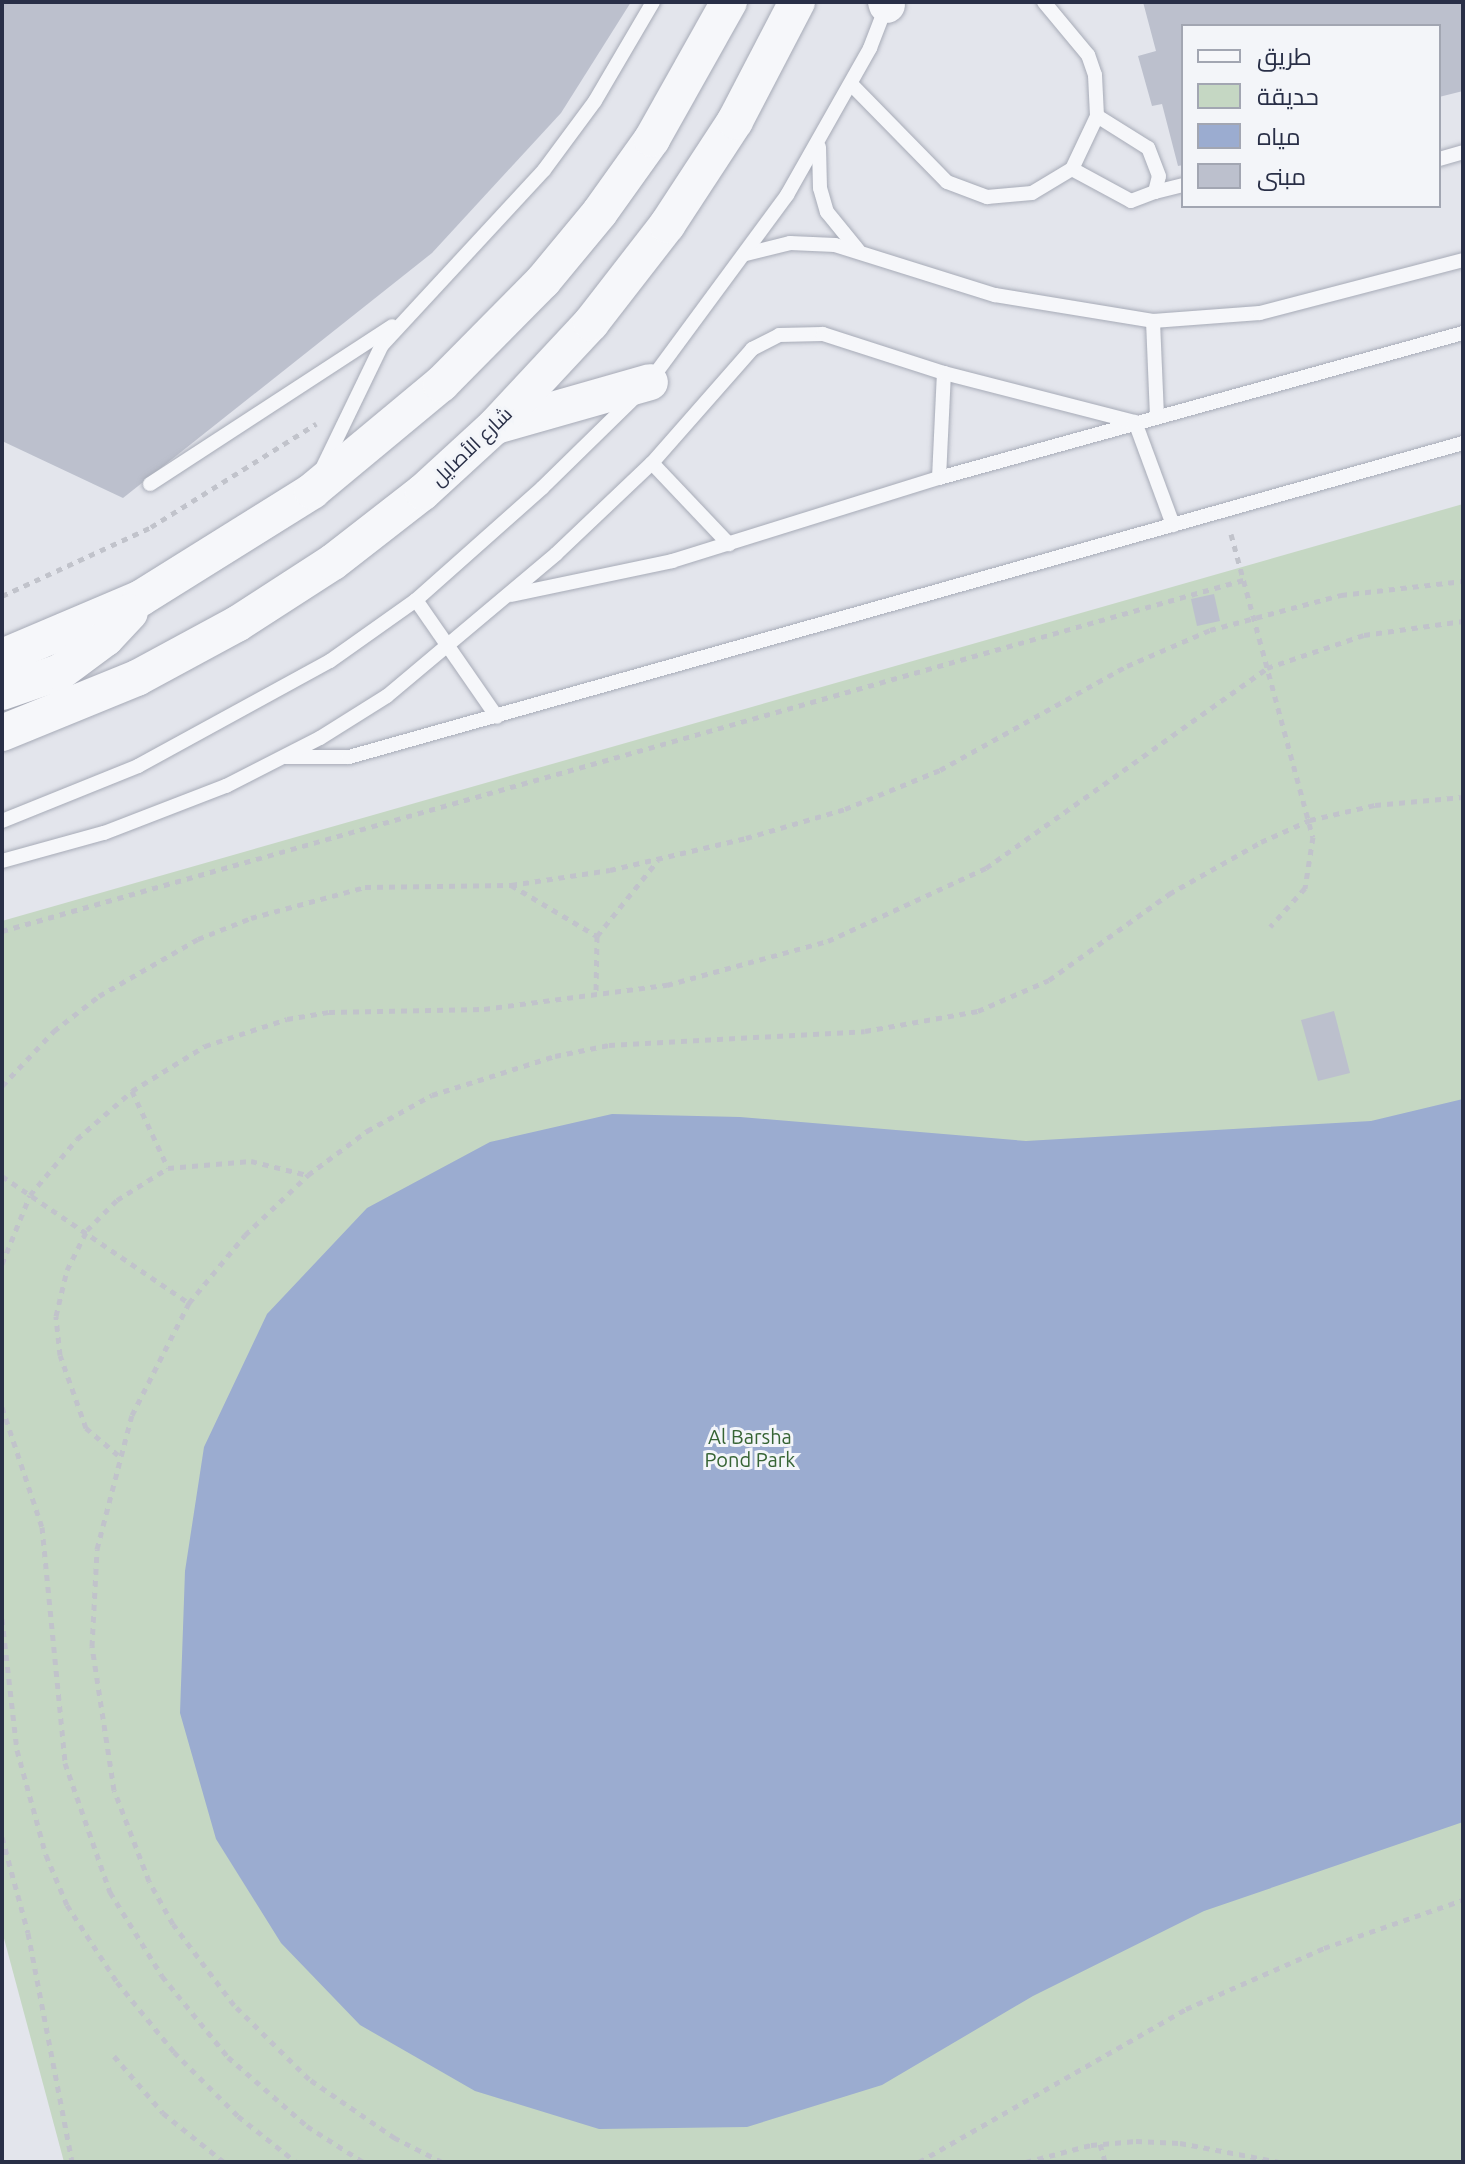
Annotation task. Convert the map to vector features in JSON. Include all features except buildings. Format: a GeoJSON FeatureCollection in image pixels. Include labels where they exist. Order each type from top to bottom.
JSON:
{"type":"FeatureCollection","features":[{"type":"Feature","properties":{"kind":"street"},"geometry":{"type":"LineString","coordinates":[[2,657],[141,598],[312,491],[441,384],[543,281],[652,139],[729,2]]}},
{"type":"Feature","properties":{"kind":"street","name":"شارع الأصايل"},"geometry":{"type":"LineString","coordinates":[[2,733],[137,678],[237,624],[333,562],[423,492],[494,427],[591,323],[667,225],[735,121],[797,2]]}},
{"type":"Feature","properties":{"kind":"street"},"geometry":{"type":"LineString","coordinates":[[494,427],[650,382]]}},
{"type":"Feature","properties":{"kind":"street"},"geometry":{"type":"LineString","coordinates":[[2,692],[34,683],[84,656],[141,598]]}},
{"type":"Feature","properties":{"kind":"lane"},"geometry":{"type":"LineString","coordinates":[[312,491],[350,403],[402,319],[544,170],[595,101],[653,2]]}},
{"type":"Feature","properties":{"kind":"lane"},"geometry":{"type":"LineString","coordinates":[[851,84],[930,168],[966,192],[1021,195],[1053,183],[1072,169],[1097,116],[1095,75],[1088,55],[1044,2]]}},
{"type":"Feature","properties":{"kind":"lane"},"geometry":{"type":"LineString","coordinates":[[2,821],[204,734],[330,661],[416,600],[542,488],[650,382],[746,254],[821,139],[851,84],[887,3]]}},
{"type":"Feature","properties":{"kind":"lane"},"geometry":{"type":"LineString","coordinates":[[1097,116],[1148,148],[1159,176],[1155,192]]}},
{"type":"Feature","properties":{"kind":"lane"},"geometry":{"type":"LineString","coordinates":[[821,139],[817,164],[823,200],[841,233],[858,250]]}},
{"type":"Feature","properties":{"kind":"lane"},"geometry":{"type":"LineString","coordinates":[[1441,158],[1463,152]]}},
{"type":"Feature","properties":{"kind":"lane"},"geometry":{"type":"LineString","coordinates":[[1072,169],[1131,201],[1181,186]]}},
{"type":"Feature","properties":{"kind":"lane"},"geometry":{"type":"LineString","coordinates":[[746,254],[790,243],[858,250],[995,295],[1153,321],[1260,313],[1463,260]]}},
{"type":"Feature","properties":{"kind":"lane"},"geometry":{"type":"LineString","coordinates":[[150,484],[402,319]]}},
{"type":"Feature","properties":{"kind":"lane"},"geometry":{"type":"LineString","coordinates":[[1153,321],[1157,417]]}},
{"type":"Feature","properties":{"kind":"lane"},"geometry":{"type":"LineString","coordinates":[[511,595],[619,575],[939,478],[1463,333]]}},
{"type":"Feature","properties":{"kind":"lane"},"geometry":{"type":"LineString","coordinates":[[2,861],[165,811],[285,757],[387,696],[511,595],[652,463],[752,349],[779,335],[823,334],[944,373],[1135,422]]}},
{"type":"Feature","properties":{"kind":"lane"},"geometry":{"type":"LineString","coordinates":[[939,478],[944,373]]}},
{"type":"Feature","properties":{"kind":"lane"},"geometry":{"type":"LineString","coordinates":[[1135,422],[1173,525]]}},
{"type":"Feature","properties":{"kind":"lane"},"geometry":{"type":"LineString","coordinates":[[285,757],[349,757],[1463,443]]}},
{"type":"Feature","properties":{"kind":"lane"},"geometry":{"type":"LineString","coordinates":[[652,463],[729,544]]}},
{"type":"Feature","properties":{"kind":"lane"},"geometry":{"type":"LineString","coordinates":[[416,600],[497,717]]}},
{"type":"Feature","properties":{"kind":"path"},"geometry":{"type":"LineString","coordinates":[[2,596],[151,527],[350,403]]}},
{"type":"Feature","properties":{"kind":"path"},"geometry":{"type":"LineString","coordinates":[[1224,509],[1310,820],[1311,872],[1295,903],[1270,927]]}},
{"type":"Feature","properties":{"kind":"path"},"geometry":{"type":"LineString","coordinates":[[2,931],[1243,580]]}},
{"type":"Feature","properties":{"kind":"path"},"geometry":{"type":"LineString","coordinates":[[2,1086],[54,1031],[99,996],[198,939],[251,918],[365,887],[511,885],[659,859],[783,828],[893,791],[986,747],[1127,666],[1254,616],[1341,595],[1463,581]]}},
{"type":"Feature","properties":{"kind":"path"},"geometry":{"type":"LineString","coordinates":[[2,1264],[30,1195],[77,1139],[132,1091],[205,1046],[287,1019],[372,1009],[484,1009],[596,996],[738,969],[828,941],[935,896],[1038,835],[1200,712],[1267,668],[1364,635],[1463,621]]}},
{"type":"Feature","properties":{"kind":"path"},"geometry":{"type":"LineString","coordinates":[[442,2162],[351,2110],[270,2043],[201,1964],[149,1881],[114,1790],[92,1646],[97,1549],[118,1455],[148,1377],[189,1303],[245,1235],[308,1175],[367,1131],[432,1095],[555,1056],[652,1041],[865,1031],[978,1011],[1049,980],[1203,873],[1310,820],[1375,805],[1463,797]]}},
{"type":"Feature","properties":{"kind":"path"},"geometry":{"type":"LineString","coordinates":[[596,996],[597,936],[659,859]]}},
{"type":"Feature","properties":{"kind":"path"},"geometry":{"type":"LineString","coordinates":[[511,885],[597,936]]}},
{"type":"Feature","properties":{"kind":"path"},"geometry":{"type":"LineString","coordinates":[[132,1091],[168,1168]]}},
{"type":"Feature","properties":{"kind":"path"},"geometry":{"type":"LineString","coordinates":[[118,1455],[86,1428],[60,1355],[56,1316],[67,1270],[87,1230],[117,1200],[168,1168],[251,1161],[308,1175]]}},
{"type":"Feature","properties":{"kind":"path"},"geometry":{"type":"LineString","coordinates":[[2,1176],[87,1230],[189,1303]]}},
{"type":"Feature","properties":{"kind":"path"},"geometry":{"type":"LineString","coordinates":[[2,1407],[42,1527],[65,1763],[110,1892],[162,1976],[228,2057],[307,2126],[363,2162]]}},
{"type":"Feature","properties":{"kind":"path"},"geometry":{"type":"LineString","coordinates":[[2,1619],[17,1750],[38,1830],[67,1905],[117,1982],[174,2052],[238,2116],[296,2162]]}},
{"type":"Feature","properties":{"kind":"path"},"geometry":{"type":"LineString","coordinates":[[2,1837],[28,1933],[72,2162]]}},
{"type":"Feature","properties":{"kind":"path"},"geometry":{"type":"LineString","coordinates":[[919,2162],[1186,2009],[1324,1948],[1463,1900]]}},
{"type":"Feature","properties":{"kind":"path"},"geometry":{"type":"LineString","coordinates":[[114,2056],[163,2113],[224,2162]]}},
{"type":"Feature","properties":{"kind":"path"},"geometry":{"type":"LineString","coordinates":[[1026,2162],[1100,2144],[1180,2143],[1280,2162]]}},
{"type":"Feature","properties":{"kind":"path"},"geometry":{"type":"LineString","coordinates":[[1100,2144],[1105,2162]]}},
{"type":"Feature","properties":{"kind":"green space","name":"Al Barsha Pond Park"},"geometry":{"type":"Polygon","coordinates":[[[1463,504],[1463,2162],[64,2162],[2,1931],[2,921],[1463,504]]]}},
{"type":"Feature","properties":{"kind":"water"},"geometry":{"type":"Polygon","coordinates":[[[1463,1099],[1463,1822],[1204,1911],[1033,1996],[882,2085],[747,2127],[599,2129],[475,2091],[360,2025],[281,1943],[216,1839],[180,1713],[185,1571],[204,1447],[267,1314],[367,1208],[490,1142],[612,1114],[740,1117],[1026,1141],[1371,1121],[1463,1099]]]}}]}
